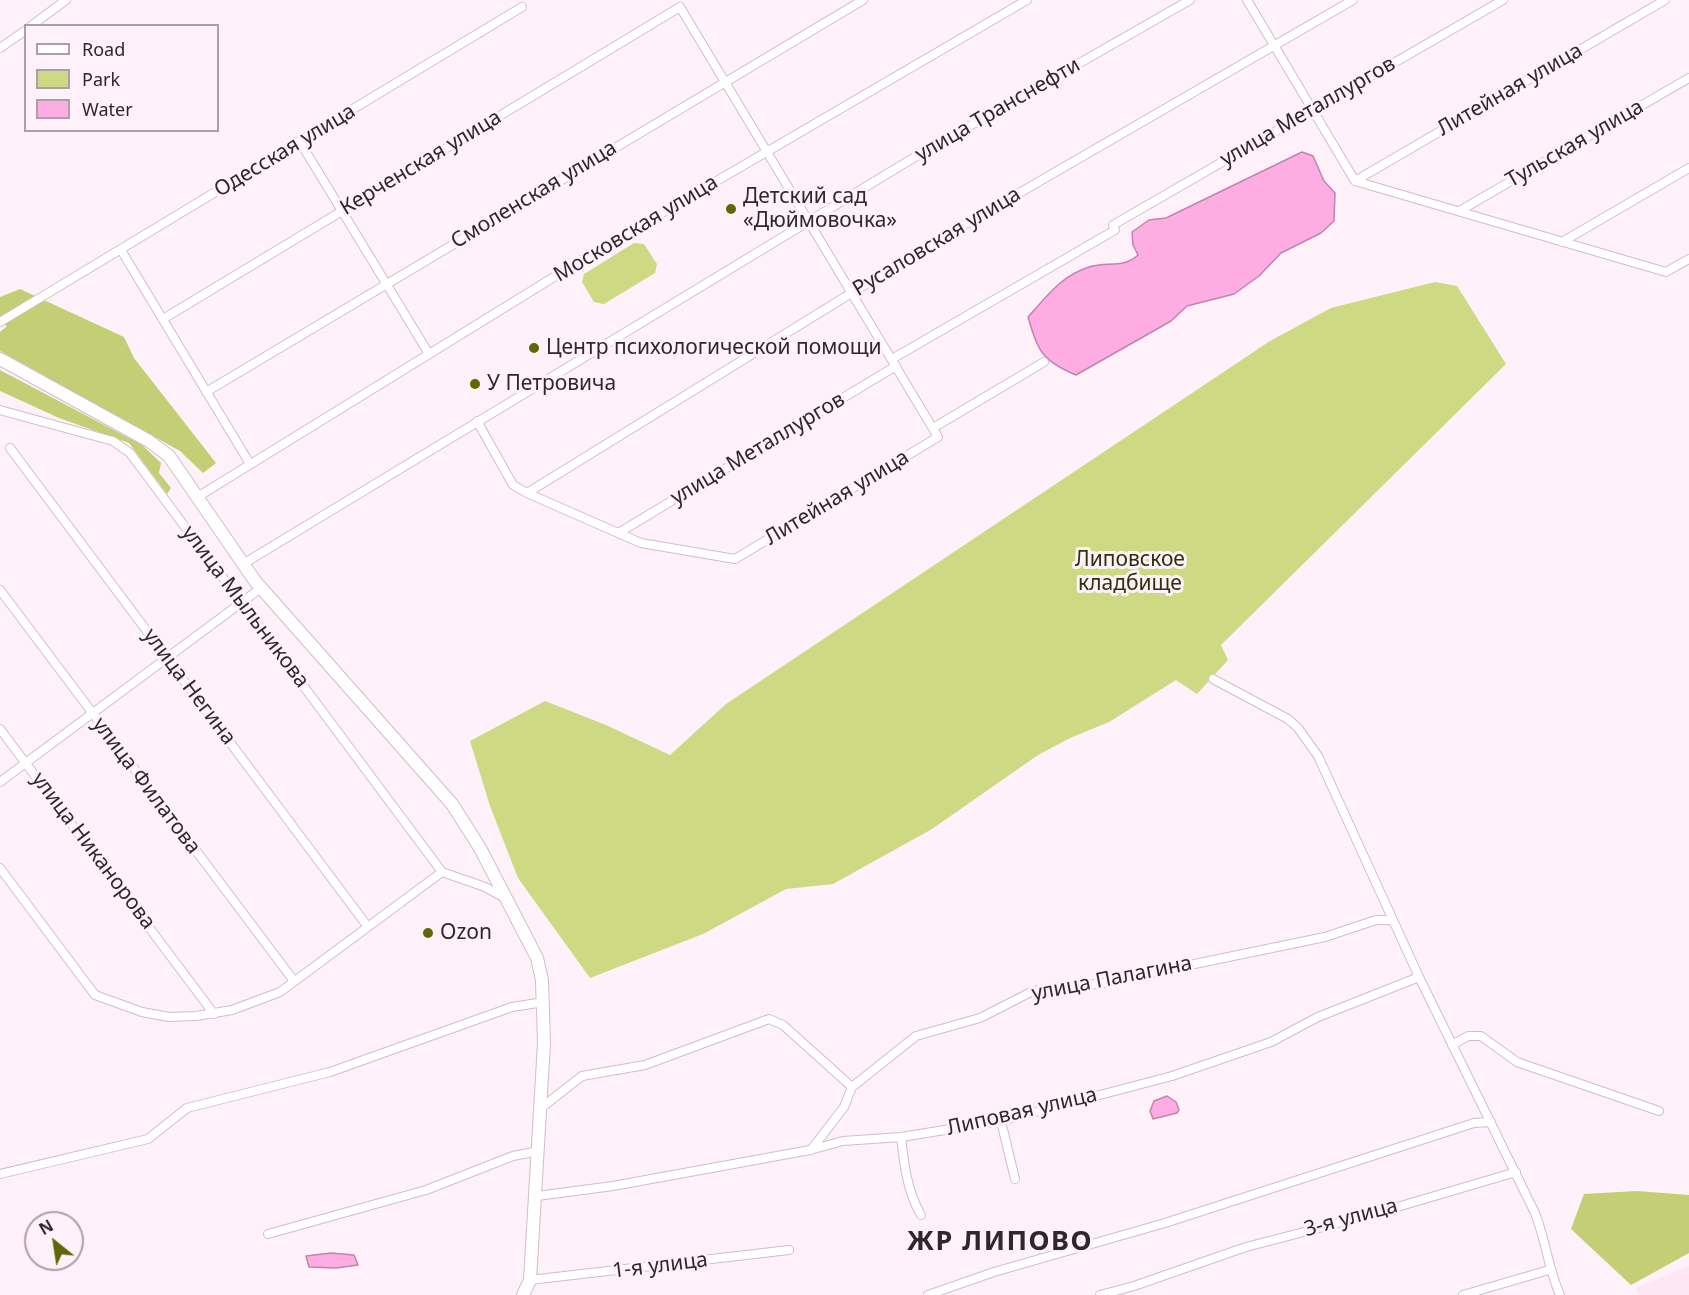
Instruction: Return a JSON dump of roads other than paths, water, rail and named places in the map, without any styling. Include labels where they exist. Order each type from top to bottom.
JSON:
[{"type":"street","points":[[35,24],[66,0]]},
{"type":"street","name":"Смоленская улица","points":[[206,392],[863,0]]},
{"type":"street","name":"Московская улица","points":[[199,496],[429,354],[766,152],[1027,0]]},
{"type":"street","name":"улица Транснефти","points":[[243,564],[808,222],[1190,0]]},
{"type":"street","points":[[1247,0],[1355,181],[1461,210],[1666,272],[1689,259]]},
{"type":"street","name":"Русаловская улица","points":[[527,493],[852,292],[1074,160],[1353,0]]},
{"type":"street","name":"улица Металлургов","points":[[620,532],[1114,227],[1503,0]]},
{"type":"street","name":"Литейная улица","points":[[1355,181],[1665,0]]},
{"type":"street","name":"Одесская улица","points":[[0,322],[522,7]]},
{"type":"street","name":"Керченская улица","points":[[163,319],[680,7],[724,81]]},
{"type":"street","points":[[0,48],[24,31]]},
{"type":"street","name":"Тульская улица","points":[[1461,210],[1689,78]]},
{"type":"street","points":[[724,81],[933,428],[1044,362]]},
{"type":"street","points":[[300,142],[340,212],[429,354]]},
{"type":"street","points":[[1562,242],[1689,168]]},
{"type":"street","points":[[121,250],[250,464]]},
{"type":"street","points":[[0,359],[159,448],[177,465],[261,588],[434,782],[468,828],[537,958],[544,1002],[541,1108],[533,1152],[537,1196],[530,1280],[523,1295]]},
{"type":"street","name":"улица Мыльникова","points":[[0,410],[113,441],[125,448],[442,872]]},
{"type":"street","points":[[477,421],[513,485],[620,532]]},
{"type":"street","name":"Литейная улица","points":[[620,532],[641,543],[735,559],[938,437],[933,428]]},
{"type":"street","name":"улица Негина","points":[[10,448],[368,927]]},
{"type":"street","points":[[0,782],[261,588]]},
{"type":"street","name":"улица Филатова","points":[[0,590],[294,981]]},
{"type":"street","points":[[1213,679],[1278,712],[1298,728],[1325,769],[1419,977],[1516,1172],[1545,1238],[1549,1270],[1560,1295]]},
{"type":"street","name":"улица Никанорова","points":[[0,729],[214,1014]]},
{"type":"street","points":[[0,868],[95,995],[109,1002],[158,1016],[214,1014],[258,1002],[294,981],[442,872],[485,887],[508,900]]},
{"type":"street","points":[[485,887],[496,879]]},
{"type":"street","name":"улица Палагина","points":[[810,1150],[844,1107],[852,1087],[916,1036],[980,1018],[1031,992],[1056,987],[1098,984],[1325,936],[1376,920],[1394,920]]},
{"type":"street","name":"Липовая улица","points":[[537,1196],[613,1186],[810,1150],[843,1141],[901,1137],[1001,1121],[1172,1076],[1271,1042],[1318,1017],[1419,977]]},
{"type":"street","points":[[0,1174],[147,1139],[187,1108],[301,1081],[527,1004],[544,1002]]},
{"type":"street","points":[[541,1108],[582,1076],[645,1065],[769,1019],[783,1025],[852,1087]]},
{"type":"street","points":[[1452,1045],[1468,1036],[1481,1036],[1517,1062],[1659,1111]]},
{"type":"street","points":[[1001,1121],[1015,1179]]},
{"type":"street","points":[[928,1295],[994,1272],[1038,1261],[1474,1123],[1491,1122]]},
{"type":"street","points":[[901,1137],[904,1170],[914,1204],[921,1215]]},
{"type":"street","points":[[268,1234],[426,1190],[513,1156],[533,1152]]},
{"type":"street","name":"3-я улица","points":[[1100,1295],[1134,1286],[1279,1237],[1377,1213],[1516,1172]]},
{"type":"street","name":"1-я улица","points":[[530,1280],[789,1250]]},
{"type":"street","points":[[1463,1295],[1549,1270]]},
{"type":"water","points":[[1302,152],[1313,156],[1324,181],[1335,193],[1334,221],[1321,233],[1281,253],[1259,276],[1234,294],[1187,306],[1171,321],[1076,375],[1056,365],[1043,354],[1028,317],[1062,281],[1089,267],[1127,262],[1138,255],[1133,245],[1132,232],[1149,220],[1166,218]]},
{"type":"water","points":[[1167,1096],[1176,1102],[1179,1110],[1177,1113],[1153,1119],[1150,1111],[1154,1101]]},
{"type":"water","points":[[331,1253],[354,1255],[358,1265],[336,1268],[309,1267],[306,1256]]},
{"type":"place","name":"Детский сад «Дюймовочка»","points":[[731,209]]},
{"type":"place","name":"Центр психологической помощи","points":[[534,348]]},
{"type":"place","name":"У Петровича","points":[[475,384]]},
{"type":"place","name":"Ozon","points":[[428,933]]},
{"type":"district","name":"ЖР ЛИПОВО","points":[[1000,1242]]},
{"type":"park label","name":"Липовское кладбище","points":[[1130,572]]}]
